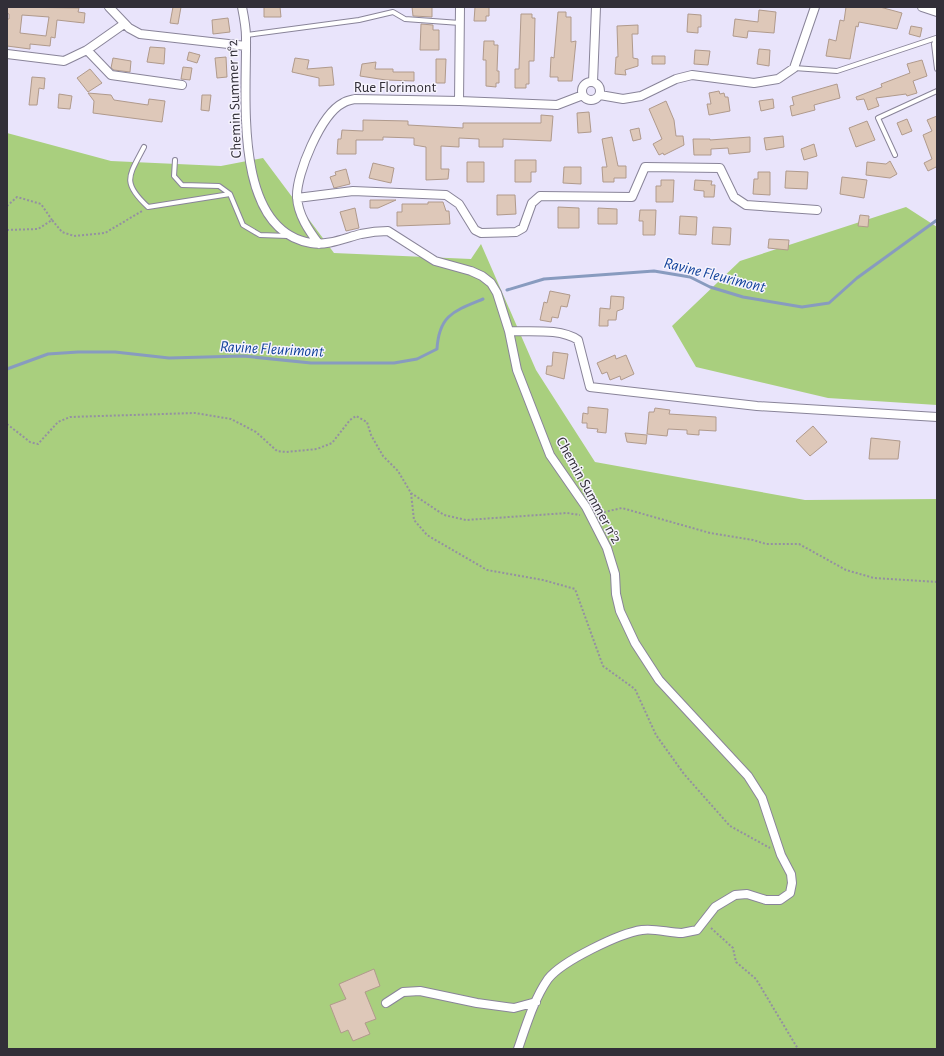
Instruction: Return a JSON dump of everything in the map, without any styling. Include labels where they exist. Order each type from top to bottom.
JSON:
[{"type":"street","points":[[110,7],[124,24],[140,34],[246,46]]},
{"type":"street","name":"Chemin Summer n°2","points":[[242,7],[247,35],[248,153],[251,176],[258,196],[267,212],[279,226],[292,237],[302,241],[319,244],[361,234],[388,231],[435,261],[471,271],[482,276],[491,283],[497,293],[509,331],[517,370],[550,455],[590,516],[607,548],[616,574],[616,594],[620,611],[635,643],[659,680],[748,776],[762,798],[781,855],[791,874],[792,883],[790,893],[780,900],[766,900],[747,894],[735,895],[715,908],[697,930],[683,933],[645,929],[626,933],[601,944],[552,975],[536,1002],[518,1049]]},
{"type":"street","points":[[459,101],[460,7]]},
{"type":"street","points":[[593,82],[596,7]]},
{"type":"street","points":[[593,82],[584,85],[583,95],[585,98],[592,100],[600,95],[623,99],[641,96],[676,79],[692,75],[754,83],[771,81],[783,76],[794,68],[815,7]]},
{"type":"street","points":[[922,7],[937,12]]},
{"type":"street","points":[[7,54],[64,61],[86,50],[124,24]]},
{"type":"street","points":[[86,50],[111,75],[182,85]]},
{"type":"street","points":[[593,82],[597,84],[600,90],[600,95]]},
{"type":"street","name":"Rue Florimont","points":[[319,244],[303,220],[297,198],[298,179],[314,140],[329,115],[342,103],[355,100],[459,101],[557,105],[583,95]]},
{"type":"street","points":[[297,198],[353,191],[446,195],[459,204],[475,230],[481,233],[516,232],[524,228],[532,203],[540,196],[632,197],[645,167],[720,168],[734,197],[746,205],[818,210]]},
{"type":"street","points":[[509,331],[560,334],[572,336],[578,340],[590,387],[757,406],[937,416]]},
{"type":"street","points":[[386,1003],[403,992],[420,991],[477,1003],[514,1008],[536,1002]]},
{"type":"lane","points":[[247,35],[359,20],[393,12],[405,19],[460,23]]},
{"type":"lane","points":[[794,68],[837,71],[937,38]]},
{"type":"lane","points":[[937,38],[934,44],[937,69]]},
{"type":"lane","points":[[895,155],[878,118],[937,91]]},
{"type":"lane","points":[[144,146],[129,179],[132,191],[148,207],[230,194]]},
{"type":"lane","points":[[175,160],[174,176],[182,185],[219,186],[230,194],[244,225],[260,236],[292,237]]},
{"type":"path","points":[[7,206],[17,197],[41,204],[62,232],[74,236],[105,233],[148,207]]},
{"type":"path","points":[[7,230],[38,230],[52,220]]},
{"type":"path","points":[[7,424],[30,442],[38,444],[58,422],[70,417],[195,413],[231,419],[256,432],[277,451],[286,452],[317,449],[332,443],[350,420],[356,416],[367,422],[371,435],[383,456],[398,471],[411,493],[414,520],[427,535],[487,570],[543,580],[575,589],[603,666],[635,689],[656,735],[684,774],[730,826],[781,855]]},
{"type":"path","points":[[411,493],[444,515],[466,520],[567,513],[590,516],[622,508],[710,533],[753,540],[766,544],[799,544],[846,570],[874,578],[937,582]]},
{"type":"path","points":[[704,921],[733,948],[736,962],[756,979],[798,1049]]},
{"type":"green space","points":[[7,133],[111,161],[221,166],[263,158],[334,253],[471,259],[481,244],[536,370],[595,462],[805,500],[937,499],[937,1049],[7,1049]]},
{"type":"green space","points":[[906,207],[937,227],[937,405],[828,398],[696,367],[672,326],[740,261]]},
{"type":"building","points":[[7,7],[79,8],[78,12],[85,13],[84,23],[57,20],[55,38],[51,37],[50,46],[30,44],[30,49],[7,46],[7,19],[9,19],[9,14],[7,13]],"holes":[[[22,15],[49,17],[46,36],[20,33]]]},
{"type":"building","points":[[173,7],[181,7],[178,24],[170,23]]},
{"type":"building","points":[[264,7],[280,7],[281,17],[264,17]]},
{"type":"building","points":[[412,7],[432,7],[432,17],[413,16]]},
{"type":"building","points":[[475,7],[489,7],[489,16],[486,16],[486,21],[474,21]]},
{"type":"building","points":[[846,7],[880,7],[902,13],[897,29],[859,22],[858,27],[856,26],[850,59],[826,56],[829,39],[836,41],[840,20],[844,21]]},
{"type":"building","points":[[759,10],[776,12],[774,33],[748,31],[747,38],[733,36],[735,19],[758,22]]},
{"type":"building","points":[[558,12],[566,12],[566,17],[571,17],[571,42],[576,41],[572,81],[558,81],[558,77],[550,77],[551,57],[554,58]]},
{"type":"building","points":[[521,14],[532,14],[532,18],[535,18],[534,61],[529,61],[529,84],[526,84],[526,88],[515,88],[515,69],[519,69]]},
{"type":"building","points":[[688,14],[701,15],[701,27],[698,27],[698,33],[687,32]]},
{"type":"building","points":[[228,18],[230,32],[213,34],[212,20]]},
{"type":"building","points":[[421,24],[433,25],[433,30],[439,30],[439,50],[420,50]]},
{"type":"building","points":[[638,25],[638,34],[632,34],[633,58],[638,59],[638,66],[625,70],[626,75],[615,74],[616,57],[618,57],[617,26]]},
{"type":"building","points":[[911,26],[922,28],[920,37],[909,34]]},
{"type":"building","points":[[484,41],[494,41],[494,45],[498,45],[497,71],[499,71],[499,83],[496,83],[496,87],[486,86],[486,60],[483,60]]},
{"type":"building","points":[[150,47],[165,48],[164,64],[147,62]]},
{"type":"building","points":[[759,49],[770,50],[769,66],[757,64]]},
{"type":"building","points":[[695,50],[710,51],[708,65],[694,64]]},
{"type":"building","points":[[189,52],[200,55],[197,63],[187,60]]},
{"type":"building","points":[[652,56],[665,56],[665,64],[652,64]]},
{"type":"building","points":[[226,57],[227,77],[217,78],[215,58]]},
{"type":"building","points":[[113,58],[131,61],[130,72],[114,70],[111,68]]},
{"type":"building","points":[[295,58],[309,60],[307,69],[332,67],[334,85],[319,86],[319,78],[292,72]]},
{"type":"building","points":[[436,59],[446,59],[445,83],[436,83]]},
{"type":"building","points":[[922,60],[927,76],[913,81],[917,93],[907,96],[906,94],[876,98],[879,106],[868,110],[864,99],[857,100],[856,97],[882,87],[881,84],[910,73],[907,64]]},
{"type":"building","points":[[376,62],[375,69],[393,69],[393,72],[414,72],[414,81],[386,80],[360,76],[362,64]]},
{"type":"building","points":[[183,67],[192,68],[190,80],[181,79]]},
{"type":"building","points":[[90,69],[102,83],[88,92],[77,78]]},
{"type":"building","points":[[32,77],[45,78],[44,89],[39,88],[37,105],[29,105]]},
{"type":"building","points":[[837,84],[840,98],[814,105],[815,110],[792,116],[790,106],[794,105],[792,97]]},
{"type":"building","points":[[719,91],[720,94],[724,93],[725,97],[728,97],[730,111],[709,115],[707,104],[711,104],[709,93]]},
{"type":"building","points":[[88,93],[111,95],[114,100],[148,105],[149,99],[165,101],[162,122],[93,113],[94,101]]},
{"type":"building","points":[[59,94],[72,96],[70,109],[58,108]]},
{"type":"building","points":[[202,95],[211,95],[209,111],[201,110]]},
{"type":"building","points":[[773,99],[774,108],[761,111],[759,101]]},
{"type":"building","points":[[666,101],[674,120],[676,136],[683,136],[684,145],[664,155],[663,153],[659,155],[653,144],[662,139],[649,109]]},
{"type":"building","points":[[589,112],[591,132],[578,133],[577,113]]},
{"type":"building","points":[[541,115],[553,116],[551,141],[503,139],[503,147],[479,147],[479,139],[459,138],[459,147],[441,146],[441,169],[449,169],[448,179],[426,180],[426,147],[414,145],[414,138],[383,137],[383,140],[356,140],[356,154],[337,154],[338,139],[341,139],[342,130],[363,131],[363,120],[408,121],[408,125],[463,128],[463,123],[541,123]]},
{"type":"building","points":[[937,116],[937,169],[936,167],[928,171],[924,163],[932,159],[923,135],[932,131],[927,120]]},
{"type":"building","points":[[907,119],[912,131],[902,135],[897,123]]},
{"type":"building","points":[[867,121],[875,140],[856,147],[849,128]]},
{"type":"building","points":[[639,128],[641,139],[633,141],[630,130]]},
{"type":"building","points":[[783,136],[784,147],[766,150],[764,138]]},
{"type":"building","points":[[612,137],[618,166],[626,166],[626,178],[614,178],[614,182],[603,182],[602,167],[607,167],[602,139]]},
{"type":"building","points":[[750,137],[750,152],[729,154],[728,148],[711,149],[711,155],[694,155],[693,139],[710,140]]},
{"type":"building","points":[[814,144],[817,156],[804,160],[801,149]]},
{"type":"building","points":[[515,160],[536,160],[536,172],[531,172],[531,182],[515,182]]},
{"type":"building","points":[[890,161],[897,174],[890,178],[866,175],[867,162],[886,164]]},
{"type":"building","points":[[467,162],[484,162],[484,182],[467,182]]},
{"type":"building","points":[[373,163],[394,168],[391,183],[369,178]]},
{"type":"building","points":[[564,167],[581,167],[581,184],[563,183]]},
{"type":"building","points":[[346,169],[350,184],[334,188],[330,177],[336,175],[335,172]]},
{"type":"building","points":[[786,171],[808,172],[807,189],[785,188]]},
{"type":"building","points":[[758,172],[770,172],[770,195],[753,194],[754,179],[758,179]]},
{"type":"building","points":[[842,177],[867,180],[864,198],[840,194]]},
{"type":"building","points":[[661,180],[674,180],[673,202],[656,202],[656,186],[661,186]]},
{"type":"building","points":[[695,180],[712,181],[711,185],[715,185],[714,197],[704,197],[704,191],[694,190]]},
{"type":"building","points":[[497,195],[515,195],[516,214],[497,215]]},
{"type":"building","points":[[370,200],[396,200],[378,208],[370,208]]},
{"type":"building","points":[[428,202],[443,202],[446,211],[449,211],[450,224],[397,226],[397,212],[402,212],[402,204],[428,204]]},
{"type":"building","points":[[558,207],[579,208],[579,228],[558,228]]},
{"type":"building","points":[[355,208],[359,228],[346,231],[340,212]]},
{"type":"building","points":[[598,208],[617,209],[617,224],[598,224]]},
{"type":"building","points":[[640,210],[656,210],[655,235],[643,235],[643,221],[639,221]]},
{"type":"building","points":[[860,215],[869,216],[868,227],[858,226]]},
{"type":"building","points":[[680,216],[697,217],[696,235],[679,234]]},
{"type":"building","points":[[713,227],[731,228],[730,245],[712,244]]},
{"type":"building","points":[[769,239],[789,240],[788,250],[768,248]]},
{"type":"building","points":[[550,291],[570,295],[567,307],[561,306],[558,318],[552,317],[551,322],[540,320],[544,302],[547,303]]},
{"type":"building","points":[[611,296],[624,297],[623,309],[617,311],[616,320],[608,320],[608,326],[599,326],[600,308],[610,309]]},
{"type":"building","points":[[553,352],[568,354],[564,379],[546,374],[547,366],[552,366]]},
{"type":"building","points":[[615,355],[616,359],[626,355],[634,374],[621,380],[620,376],[610,380],[607,372],[602,374],[597,363]]},
{"type":"building","points":[[588,407],[608,409],[606,433],[597,432],[598,429],[587,428],[587,423],[582,423],[583,413],[588,414]]},
{"type":"building","points":[[655,408],[670,410],[669,414],[716,417],[716,431],[699,430],[699,435],[687,434],[687,430],[668,429],[667,436],[647,434],[649,412],[654,412]]},
{"type":"building","points":[[813,426],[827,442],[810,456],[796,441]]},
{"type":"building","points":[[625,433],[647,435],[646,444],[627,442]]},
{"type":"building","points":[[871,438],[900,441],[898,459],[869,459]]},
{"type":"building","points":[[374,969],[380,986],[365,992],[376,1019],[365,1023],[370,1034],[353,1041],[348,1030],[341,1033],[330,1005],[346,999],[339,984]]},
{"type":"waterway","name":"Ravine Fleurimont","points":[[507,290],[544,279],[654,271],[690,277],[710,287],[743,297],[802,307],[829,303],[857,278],[937,220]]},
{"type":"waterway","name":"Ravine Fleurimont","points":[[7,369],[48,354],[78,352],[115,352],[169,358],[243,356],[311,363],[394,363],[417,359],[437,349],[438,338],[445,321],[456,311],[483,299]]}]
